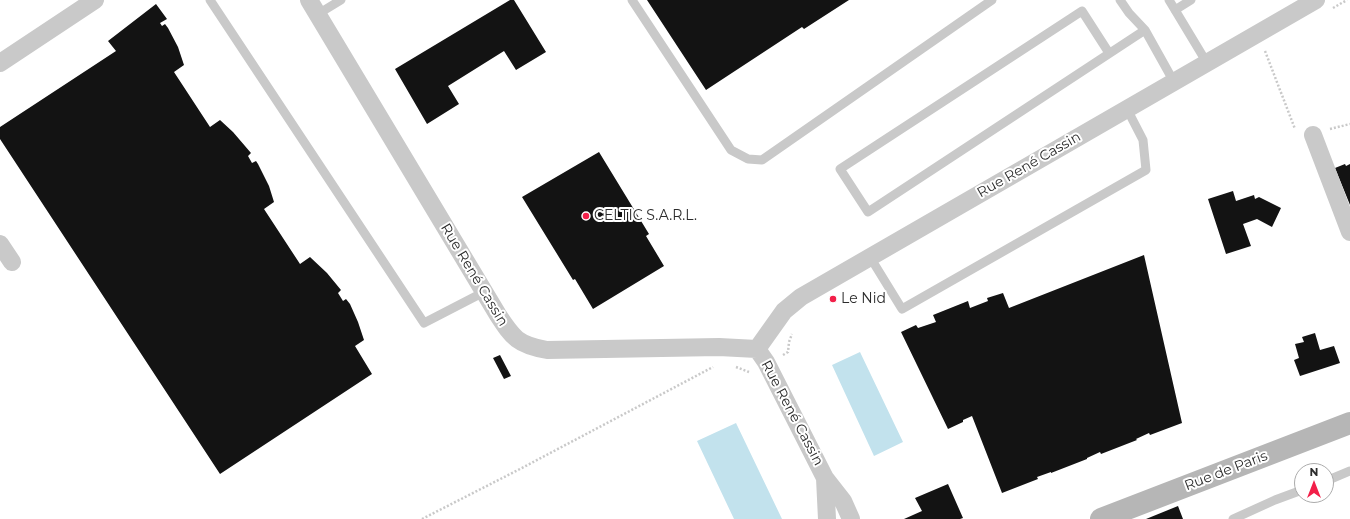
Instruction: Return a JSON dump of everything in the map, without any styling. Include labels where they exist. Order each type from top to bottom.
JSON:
[{"type":"street","points":[[0,64],[95,0]]},
{"type":"street","name":"Rue René Cassin","points":[[757,349],[784,311],[802,297],[1316,0]]},
{"type":"street","name":"Rue René Cassin","points":[[314,7],[484,292],[510,334],[520,342],[532,347],[547,350],[719,347],[757,349]]},
{"type":"street","points":[[1313,135],[1350,232]]},
{"type":"street","points":[[0,244],[12,262]]},
{"type":"street","name":"Rue René Cassin","points":[[757,349],[770,370],[826,478],[842,501],[851,519]]},
{"type":"street","name":"Rue de Paris","points":[[1101,519],[1350,423]]},
{"type":"street","name":"Rue René Cassin","points":[[826,478],[827,519]]},
{"type":"lane","points":[[210,0],[424,324],[484,292]]},
{"type":"lane","points":[[314,7],[341,0]]},
{"type":"lane","points":[[632,0],[731,150],[748,159],[762,160],[992,0]]},
{"type":"lane","points":[[1120,0],[1129,13],[1145,30],[1174,82]]},
{"type":"lane","points":[[1169,0],[1207,63]]},
{"type":"lane","points":[[1175,10],[1191,0]]},
{"type":"lane","points":[[1109,53],[1082,11],[840,168],[868,212],[1145,30]]},
{"type":"lane","points":[[870,257],[902,309],[1146,170],[1143,140],[1127,109]]},
{"type":"lane","points":[[1334,477],[1350,472]]},
{"type":"lane","points":[[1233,519],[1294,493]]},
{"type":"path","points":[[1258,34],[1295,130],[1303,135],[1313,135],[1350,124]]},
{"type":"path","points":[[422,519],[714,366]]},
{"type":"path","points":[[732,366],[743,371],[748,371],[754,378],[770,370]]},
{"type":"water","points":[[860,352],[903,442],[874,456],[832,365]]},
{"type":"water","points":[[736,423],[782,519],[734,519],[697,441]]},
{"type":"building","points":[[510,0],[514,0],[546,52],[516,70],[504,51],[448,86],[459,104],[427,124],[395,69]]},
{"type":"building","points":[[647,0],[849,0],[804,29],[802,27],[706,90]]},
{"type":"building","points":[[156,4],[167,19],[160,23],[162,26],[165,24],[168,28],[178,47],[184,65],[174,72],[210,127],[220,120],[233,132],[251,153],[248,156],[252,163],[256,161],[258,164],[269,186],[274,202],[264,209],[300,264],[310,257],[327,273],[341,290],[338,293],[343,301],[346,299],[350,304],[364,340],[355,346],[372,374],[220,474],[0,139],[0,127],[116,51],[108,41]]},
{"type":"building","name":"CELTIC S.A.R.L.","points":[[599,152],[649,234],[646,236],[664,266],[593,309],[575,279],[573,280],[522,197]]},
{"type":"building","points":[[1345,164],[1346,166],[1350,164],[1350,205],[1335,168]]},
{"type":"building","points":[[1233,191],[1236,201],[1254,195],[1255,199],[1259,197],[1281,208],[1272,227],[1257,219],[1243,224],[1251,246],[1226,254],[1208,199]]},
{"type":"building","points":[[1144,255],[1182,423],[1150,435],[1149,433],[1136,439],[1137,440],[1101,454],[1100,452],[1087,459],[1037,477],[1038,479],[1002,493],[972,416],[948,429],[901,332],[916,325],[918,328],[936,322],[933,315],[968,301],[970,308],[988,301],[987,298],[1003,293],[1009,308]]},
{"type":"building","points":[[1315,333],[1320,350],[1334,346],[1340,363],[1300,376],[1294,360],[1299,358],[1295,344],[1304,342],[1302,337]]},
{"type":"building","points":[[500,355],[511,376],[504,379],[493,358]]},
{"type":"building","points":[[948,484],[963,518],[904,519],[922,511],[915,498]]},
{"type":"building","points":[[1178,506],[1183,519],[1146,519]]},
{"type":"place","name":"CELTIC S.A.R.L.","points":[[586,216]]},
{"type":"place","name":"Le Nid","points":[[833,299]]}]
